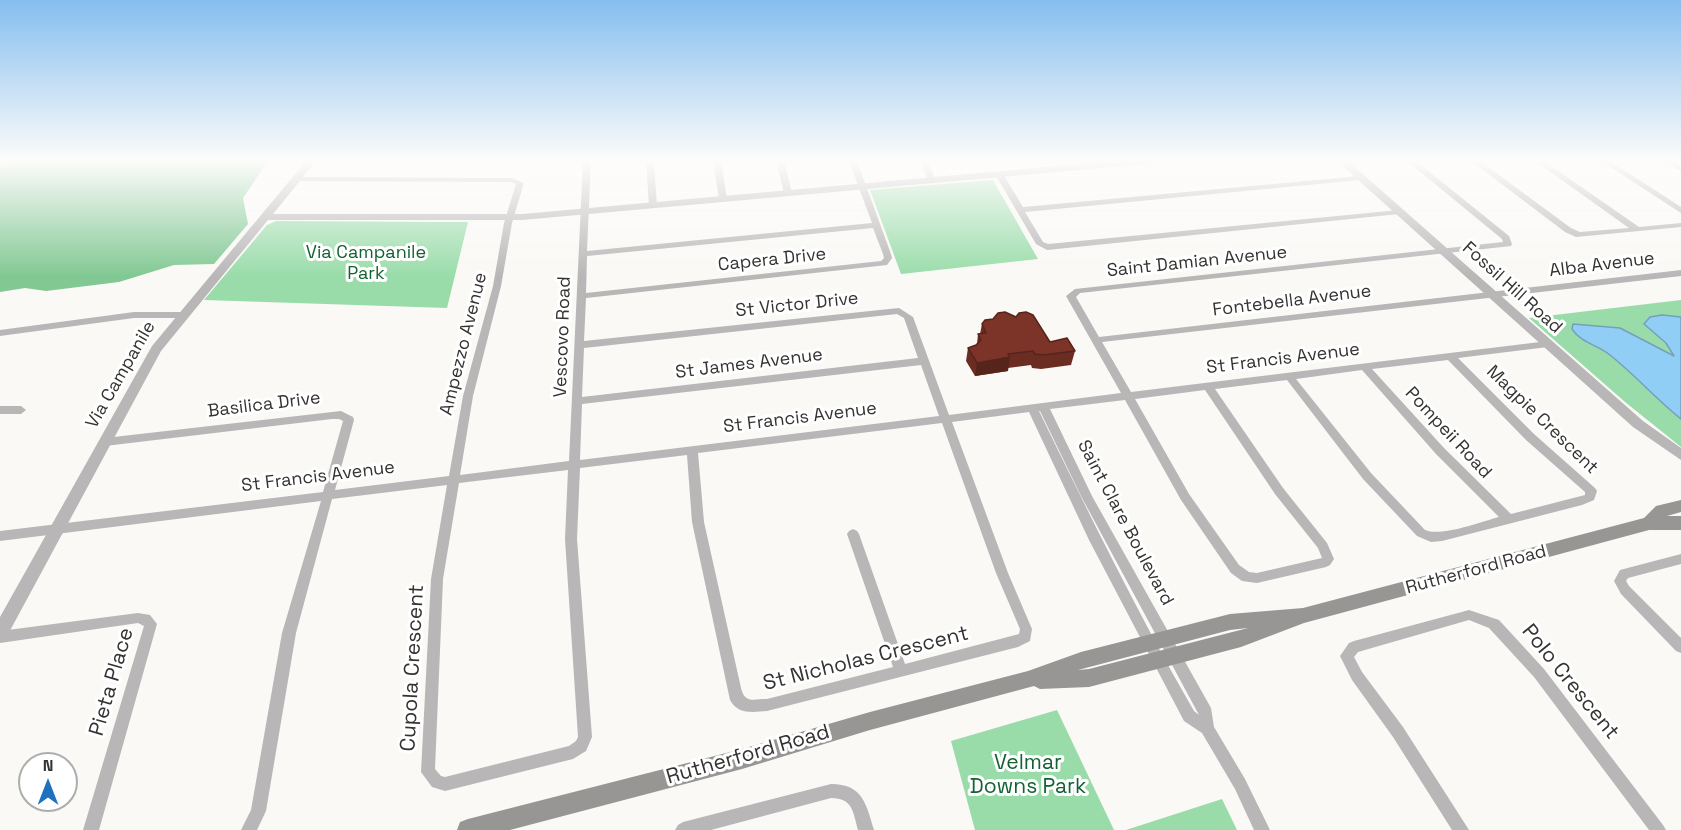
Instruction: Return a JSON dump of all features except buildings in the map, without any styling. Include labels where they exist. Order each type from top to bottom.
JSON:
[{"type":"main road","name":"Rutherford Road","points":[[1649,523],[1662,511],[1681,506]]},
{"type":"main road","name":"Rutherford Road","points":[[468,830],[1028,680],[1089,678],[1162,649],[1241,639],[1303,616],[1649,523],[1681,523]]},
{"type":"street","name":"Via Campanile","points":[[0,635],[156,349],[278,200]]},
{"type":"street","name":"Ampezzo Avenue","points":[[454,479],[468,396],[497,286],[515,200]]},
{"type":"street","name":"Vescovo Road","points":[[574,464],[585,200]]},
{"type":"street","points":[[653,200],[653,206]]},
{"type":"street","points":[[264,217],[510,218],[716,200]]},
{"type":"street","name":"Capera Drive","points":[[582,296],[879,265],[888,258],[867,200]]},
{"type":"street","points":[[1014,200],[1040,244],[1059,247],[1399,212]]},
{"type":"street","points":[[1020,210],[1129,200]]},
{"type":"street","name":"Fossil Hill Road","points":[[1385,200],[1659,441],[1681,463]]},
{"type":"street","points":[[1444,252],[1505,245],[1509,242],[1458,200]]},
{"type":"street","points":[[1527,200],[1572,233],[1584,236],[1681,225]]},
{"type":"street","points":[[1595,200],[1638,230]]},
{"type":"street","points":[[1664,200],[1681,211]]},
{"type":"street","points":[[583,254],[876,225]]},
{"type":"street","name":"Saint Damian Avenue","points":[[1208,386],[1279,491],[1323,546],[1328,559],[1326,562],[1257,578],[1246,577],[1235,569],[1185,497],[1071,296],[1078,291],[1444,252]]},
{"type":"street","name":"Alba Avenue","points":[[1492,294],[1681,273]]},
{"type":"street","name":"Fontebella Avenue","points":[[1095,340],[1492,294]]},
{"type":"street","name":"St Victor Drive","points":[[580,345],[899,311],[908,317],[945,418]]},
{"type":"street","points":[[0,333],[134,315],[182,315]]},
{"type":"street","name":"St Francis Avenue","points":[[0,536],[1548,344]]},
{"type":"street","name":"Magpie Crescent","points":[[1289,376],[1367,476],[1421,533],[1431,537],[1442,536],[1582,501],[1590,497],[1591,491],[1538,443],[1450,356]]},
{"type":"street","name":"St James Avenue","points":[[577,401],[924,361]]},
{"type":"street","name":"Pompeii Road","points":[[1365,367],[1440,451],[1508,519]]},
{"type":"street","name":"Saint Clare Boulevard","points":[[1038,407],[1087,496],[1162,649],[1206,714],[1207,728],[1240,784],[1262,830]]},
{"type":"street","points":[[0,410],[21,410]]},
{"type":"street","name":"Basilica Drive","points":[[105,442],[341,415],[349,420],[329,494]]},
{"type":"street","name":"St Nicholas Crescent","points":[[692,450],[698,522],[737,700],[745,706],[757,707],[1018,641],[1025,637],[1026,629],[1002,573],[945,418]]},
{"type":"street","name":"Fossil Hill Road","points":[[1659,441],[1681,455]]},
{"type":"street","name":"Cupola Crescent","points":[[454,479],[437,579],[428,772],[437,782],[445,784],[573,752],[584,741],[571,560],[574,464]]},
{"type":"street","points":[[249,830],[255,821],[260,801],[289,633],[329,494]]},
{"type":"street","points":[[853,534],[901,671]]},
{"type":"street","points":[[1681,559],[1624,574],[1620,581],[1625,590],[1681,647]]},
{"type":"street","name":"Polo Crescent","points":[[1461,830],[1398,732],[1357,676],[1347,656],[1354,647],[1469,615],[1494,624],[1539,673],[1658,830]]},
{"type":"street","name":"Pieta Place","points":[[0,635],[138,618],[145,619],[151,624],[91,830]]},
{"type":"street","points":[[683,830],[808,796],[840,790],[849,792],[855,798],[866,830]]},
{"type":"green space","points":[[0,200],[243,200],[248,224],[214,264],[174,265],[119,282],[46,291],[25,288],[0,292]]},
{"type":"green space","points":[[874,200],[1004,200],[1038,259],[901,274]]},
{"type":"green space","name":"Via Campanile Park","points":[[276,221],[468,222],[447,308],[204,300],[267,225]]},
{"type":"green space","points":[[1681,300],[1681,447],[1625,402],[1529,318]]},
{"type":"green space","name":"Velmar Downs Park","points":[[1057,710],[1114,830],[975,830],[951,741]]},
{"type":"green space","name":"Velmar Downs Park","points":[[1222,799],[1237,830],[1126,830]]},
{"type":"water","points":[[1662,315],[1681,317],[1681,419],[1610,355],[1580,338],[1572,329],[1573,324],[1620,328],[1674,356],[1666,343],[1644,324],[1650,317]]}]
